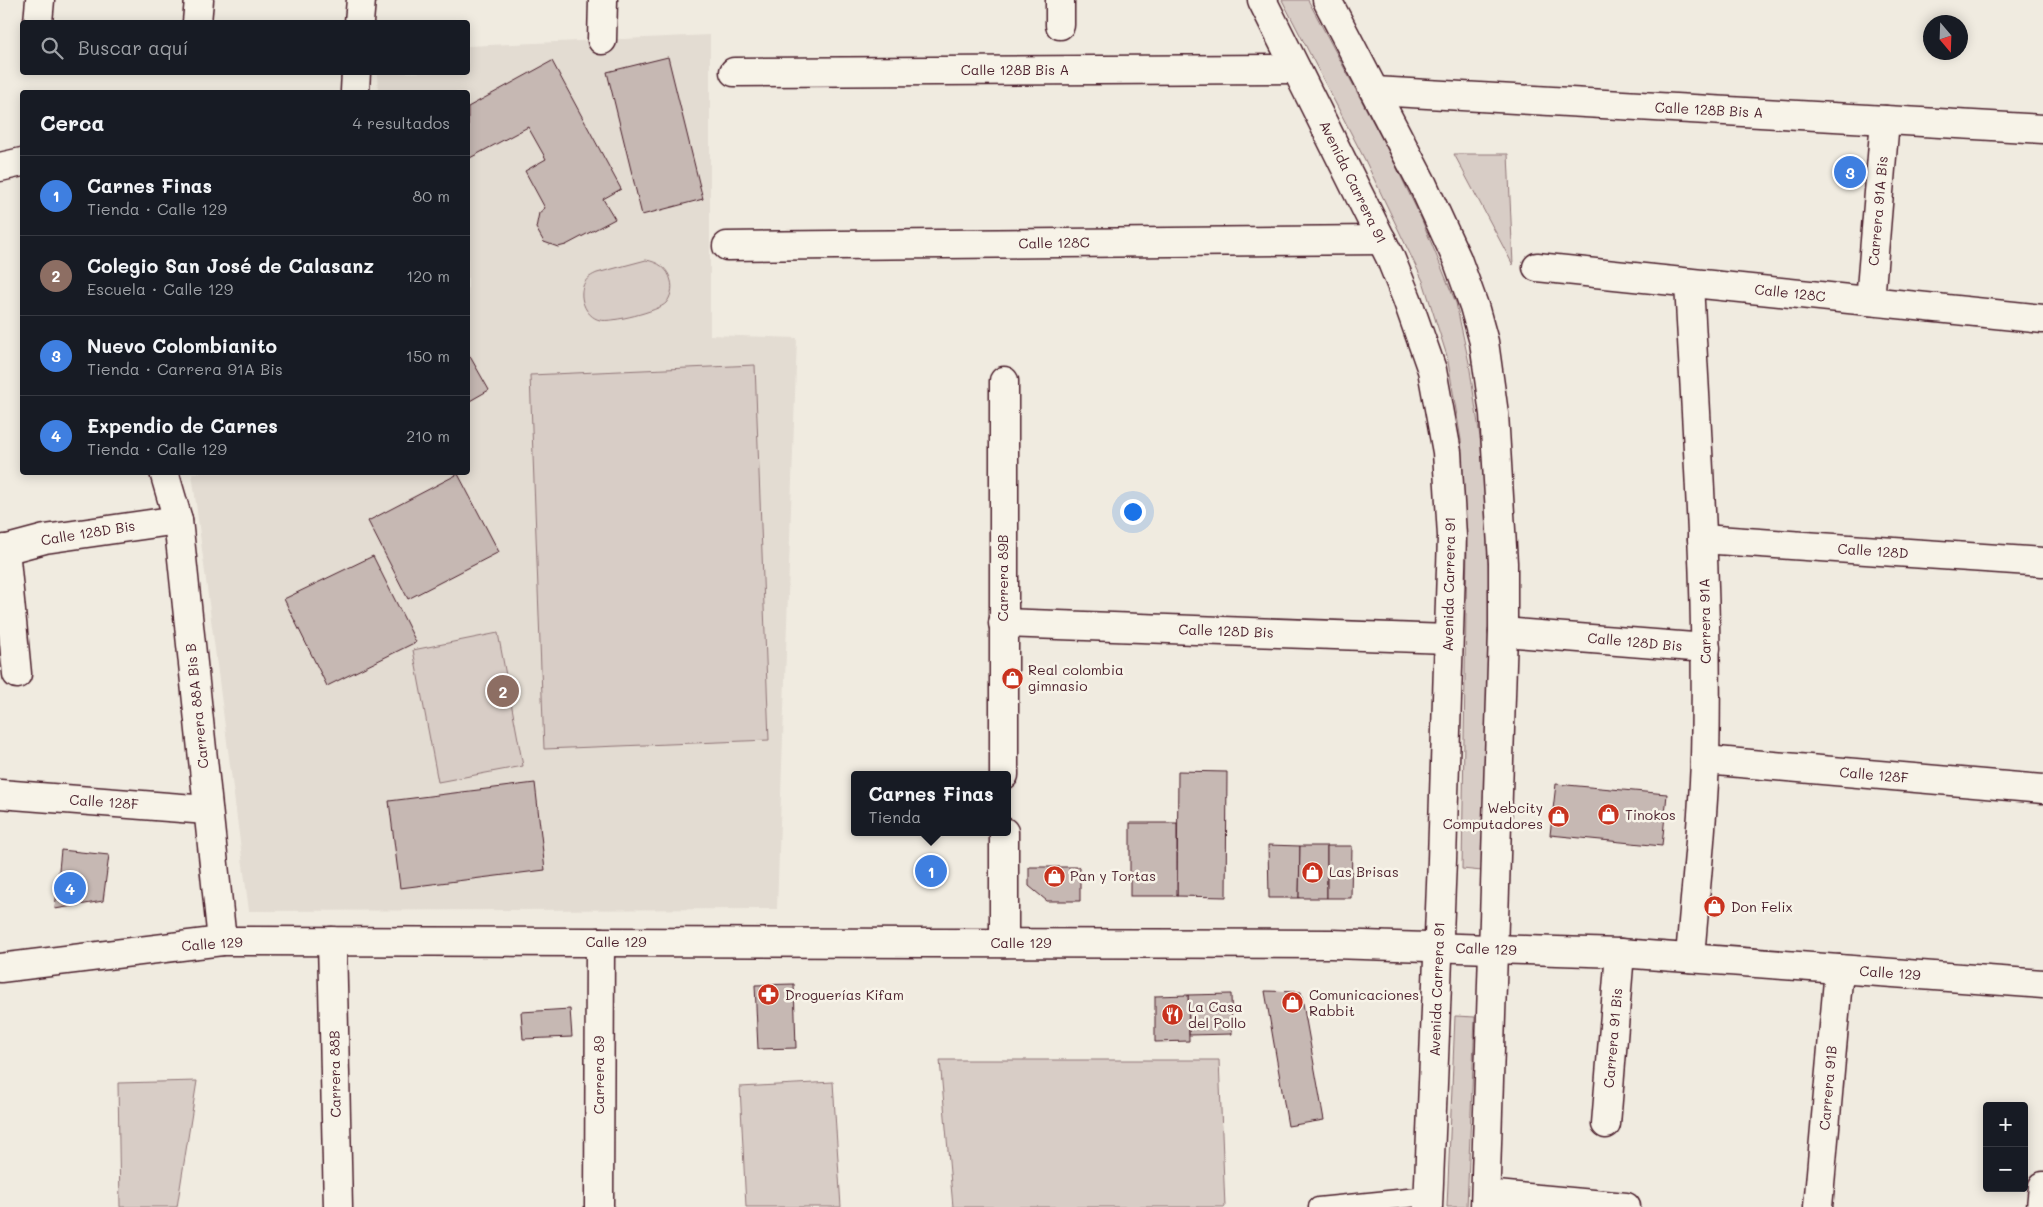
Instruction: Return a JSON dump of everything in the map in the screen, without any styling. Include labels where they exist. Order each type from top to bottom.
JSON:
[{"type":"street","points":[[38,20],[40,0]]},
{"type":"street","points":[[198,20],[199,0]]},
{"type":"street","points":[[359,20],[360,0]]},
{"type":"street","points":[[602,40],[603,0]]},
{"type":"street","name":"Avenida Carrera 91","points":[[1262,0],[1382,240],[1407,299],[1432,370],[1447,452],[1452,536],[1428,1201]]},
{"type":"street","points":[[1327,0],[1423,185],[1457,260],[1474,306],[1484,342],[1494,414],[1503,563],[1503,632],[1485,1201],[1626,1207]]},
{"type":"street","name":"Calle 128B Bis A","points":[[734,72],[1296,69]]},
{"type":"street","name":"Calle 128B Bis A","points":[[1375,91],[2043,129]]},
{"type":"street","name":"Carrera 91A Bis","points":[[1870,301],[1885,120]]},
{"type":"street","points":[[0,167],[20,162]]},
{"type":"street","name":"Calle 128C","points":[[727,246],[1382,240]]},
{"type":"street","name":"Calle 128C","points":[[1537,268],[2043,319]]},
{"type":"street","name":"Carrera 91A","points":[[1689,283],[1706,648],[1705,760],[1690,958]]},
{"type":"street","name":"Carrera 89B","points":[[1004,381],[1004,771]]},
{"type":"street","name":"Carrera 88A Bis B","points":[[165,475],[178,520],[222,941]]},
{"type":"street","name":"Calle 128D Bis","points":[[2,550],[45,539],[178,520]]},
{"type":"street","name":"Calle 128D","points":[[1702,539],[2043,562]]},
{"type":"street","points":[[2,550],[17,674]]},
{"type":"street","name":"Calle 128D Bis","points":[[1004,623],[1448,639]]},
{"type":"street","name":"Calle 128D Bis","points":[[1503,632],[1706,648]]},
{"type":"street","name":"Calle 128F","points":[[1705,760],[2043,789]]},
{"type":"street","name":"Calle 128F","points":[[0,794],[208,810]]},
{"type":"street","points":[[1004,836],[1004,943]]},
{"type":"street","name":"Calle 129","points":[[0,968],[222,941],[1331,944],[1620,953],[2043,984]]},
{"type":"street","name":"Carrera 88B","points":[[332,941],[338,1207]]},
{"type":"street","name":"Carrera 89","points":[[599,1207],[600,942]]},
{"type":"street","name":"Carrera 91 Bis","points":[[1606,1124],[1620,953]]},
{"type":"street","name":"Carrera 91B","points":[[1818,1207],[1839,969]]},
{"type":"street","points":[[2041,1207],[2043,1186]]},
{"type":"lane","points":[[1318,1207],[1428,1201]]},
{"type":"shaded area","points":[[1282,0],[1308,0],[1390,154],[1421,218],[1456,303],[1469,363],[1487,485],[1489,605],[1482,871],[1462,869],[1467,547],[1461,440],[1447,356],[1423,281],[1365,160]]},
{"type":"shaded area","points":[[710,35],[710,335],[797,338],[777,909],[249,911],[192,475],[470,475],[470,90],[378,90],[377,75],[470,75],[470,46]]},
{"type":"shaded area","points":[[1454,154],[1508,154],[1513,265]]},
{"type":"shaded area","points":[[646,260],[662,266],[670,276],[672,289],[666,303],[645,313],[614,320],[600,320],[590,315],[582,299],[583,287],[587,279],[597,273]]},
{"type":"shaded area","points":[[755,365],[769,740],[544,749],[530,375]]},
{"type":"shaded area","points":[[498,633],[523,766],[438,782],[413,650]]},
{"type":"shaded area","points":[[1455,1016],[1475,1017],[1467,1207],[1447,1207]]},
{"type":"shaded area","points":[[940,1060],[1219,1060],[1225,1207],[953,1207]]},
{"type":"shaded area","points":[[197,1081],[177,1207],[120,1207],[118,1083]]},
{"type":"shaded area","points":[[833,1082],[841,1207],[746,1207],[740,1087]]},
{"type":"building","points":[[668,57],[703,199],[642,215],[607,72]]},
{"type":"building","points":[[552,61],[621,189],[603,199],[615,219],[566,245],[558,247],[544,242],[536,228],[539,213],[545,208],[525,171],[546,159],[528,127],[470,158],[470,106]]},
{"type":"building","points":[[470,357],[489,390],[470,401]]},
{"type":"building","points":[[459,475],[499,552],[408,599],[368,521]]},
{"type":"building","points":[[373,556],[416,642],[327,686],[284,599]]},
{"type":"building","points":[[1178,771],[1227,772],[1226,897],[1177,896]]},
{"type":"building","points":[[535,783],[545,870],[400,888],[389,801]]},
{"type":"building","name":"Tinokos","points":[[1556,784],[1667,794],[1662,846],[1550,835]]},
{"type":"building","points":[[1130,823],[1177,823],[1177,896],[1130,896]]},
{"type":"building","points":[[1268,845],[1300,846],[1299,898],[1269,898]]},
{"type":"building","name":"Las Brisas","points":[[1300,846],[1327,846],[1327,898],[1299,898]]},
{"type":"building","points":[[1327,846],[1352,846],[1351,898],[1327,898]]},
{"type":"building","points":[[61,850],[109,855],[103,901],[55,909]]},
{"type":"building","name":"Pan y Tortas","points":[[1029,867],[1080,867],[1080,901],[1047,901],[1029,886]]},
{"type":"building","points":[[794,984],[796,1048],[758,1049],[755,985]]},
{"type":"building","points":[[1265,991],[1301,992],[1324,1120],[1288,1126]]},
{"type":"building","points":[[1231,994],[1232,1034],[1189,1035],[1188,995]]},
{"type":"building","name":"La Casa del Pollo","points":[[1188,995],[1189,1041],[1155,1042],[1155,996]]},
{"type":"building","points":[[570,1009],[572,1037],[523,1039],[521,1012]]},
{"type":"place","name":"Nuevo Colombianito","points":[[1850,172]]},
{"type":"place","name":"Real colombia gimnasio","points":[[1012,678]]},
{"type":"place","name":"Colegio San José de Calasanz","points":[[503,691]]},
{"type":"place","name":"Tinokos","points":[[1609,815]]},
{"type":"place","name":"Webcity Computadores","points":[[1559,816]]},
{"type":"place","name":"Carnes Finas","points":[[931,871]]},
{"type":"place","name":"Las Brisas","points":[[1313,872]]},
{"type":"place","name":"Pan y Tortas","points":[[1054,876]]},
{"type":"place","name":"Expendio de Carnes","points":[[70,888]]},
{"type":"place","name":"Don Felix","points":[[1715,907]]},
{"type":"place","name":"Droguerías Kifam","points":[[769,995]]},
{"type":"place","name":"Comunicaciones Rabbit","points":[[1293,1003]]},
{"type":"place","name":"La Casa del Pollo","points":[[1172,1015]]}]
